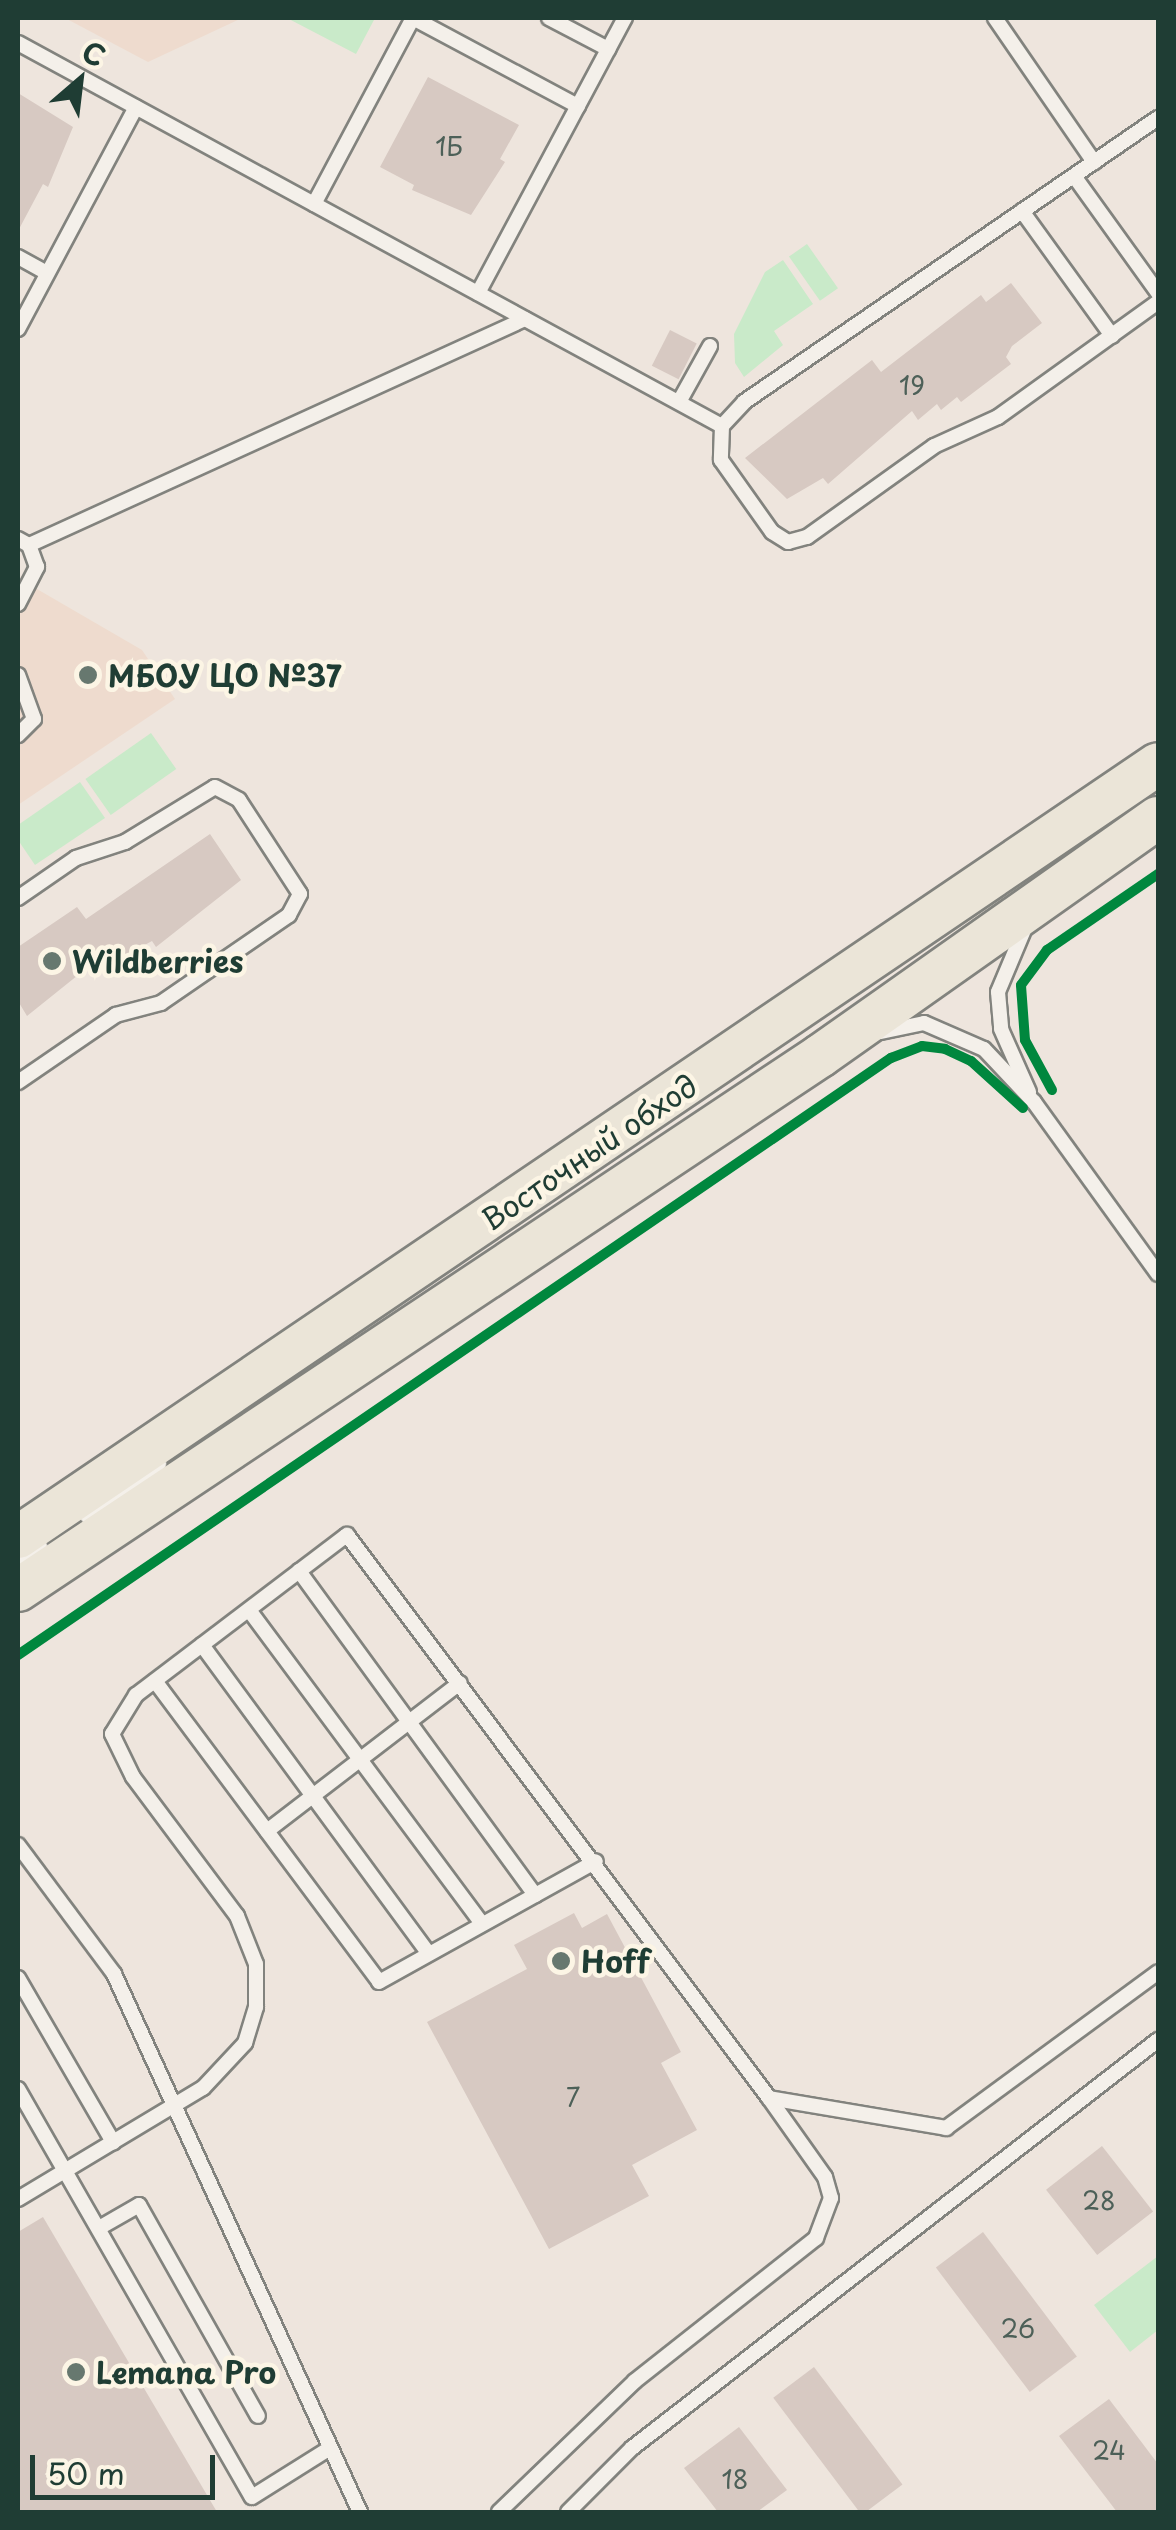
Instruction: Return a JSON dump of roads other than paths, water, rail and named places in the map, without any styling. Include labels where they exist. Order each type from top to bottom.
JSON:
[{"type":"main road","name":"Восточный обход","points":[[34,1539],[232,1394],[1158,764]]},
{"type":"main road","name":"Восточный обход","points":[[18,1590],[820,1056],[1158,818]]},
{"type":"lane","points":[[314,204],[413,18],[578,106]]},
{"type":"lane","points":[[549,18],[608,49]]},
{"type":"lane","points":[[478,293],[625,18]]},
{"type":"lane","points":[[996,18],[1094,162]]},
{"type":"lane","points":[[18,43],[722,426]]},
{"type":"lane","points":[[18,327],[136,107]]},
{"type":"lane","points":[[1158,118],[744,402],[722,426],[721,460],[772,532],[797,542],[934,446],[998,417],[1158,302]]},
{"type":"lane","points":[[1074,176],[1158,294]]},
{"type":"lane","points":[[1022,211],[1112,336]]},
{"type":"lane","points":[[18,256],[47,272]]},
{"type":"lane","points":[[18,604],[38,567],[23,542],[525,319]]},
{"type":"lane","points":[[679,402],[710,346]]},
{"type":"lane","points":[[18,675],[34,719],[18,735]]},
{"type":"lane","points":[[18,898],[76,858],[125,842],[215,786],[240,800],[300,894],[289,915],[161,1003],[116,1015],[18,1082]]},
{"type":"lane","points":[[1034,1102],[1001,1029],[998,992],[1006,960],[1026,925],[1064,882]]},
{"type":"lane","points":[[820,1056],[924,1023],[984,1049],[1034,1102],[1158,1274]]},
{"type":"lane","points":[[66,1530],[146,1476],[232,1394]]},
{"type":"lane","points":[[18,1610],[125,1522]]},
{"type":"lane","points":[[18,2198],[176,2104],[224,2071],[246,2042],[256,2008],[256,1964],[237,1916],[133,1777],[112,1734],[118,1714],[155,1681],[347,1535],[770,2098],[825,2177],[832,2198],[828,2221],[816,2238],[636,2381],[499,2512]]},
{"type":"lane","points":[[18,1562],[34,1539]]},
{"type":"lane","points":[[299,1572],[535,1895]]},
{"type":"lane","points":[[249,1610],[482,1924]]},
{"type":"lane","points":[[202,1646],[429,1954]]},
{"type":"lane","points":[[155,1681],[379,1982],[596,1862]]},
{"type":"lane","points":[[267,1831],[460,1683]]},
{"type":"lane","points":[[18,1845],[114,1974],[360,2512]]},
{"type":"lane","points":[[770,2098],[946,2128],[1158,1972]]},
{"type":"lane","points":[[18,1978],[113,2142]]},
{"type":"lane","points":[[568,2512],[632,2448],[1158,2040]]},
{"type":"lane","points":[[18,2089],[252,2497],[330,2448]]},
{"type":"lane","points":[[100,2228],[139,2204],[258,2416]]},
{"type":"place","name":"МБОУ ЦО №37","points":[[88,675]]},
{"type":"place","name":"Wildberries","points":[[52,961]]},
{"type":"place","name":"Hoff","points":[[561,1961]]},
{"type":"place","name":"Lemana Pro","points":[[76,2372]]}]
